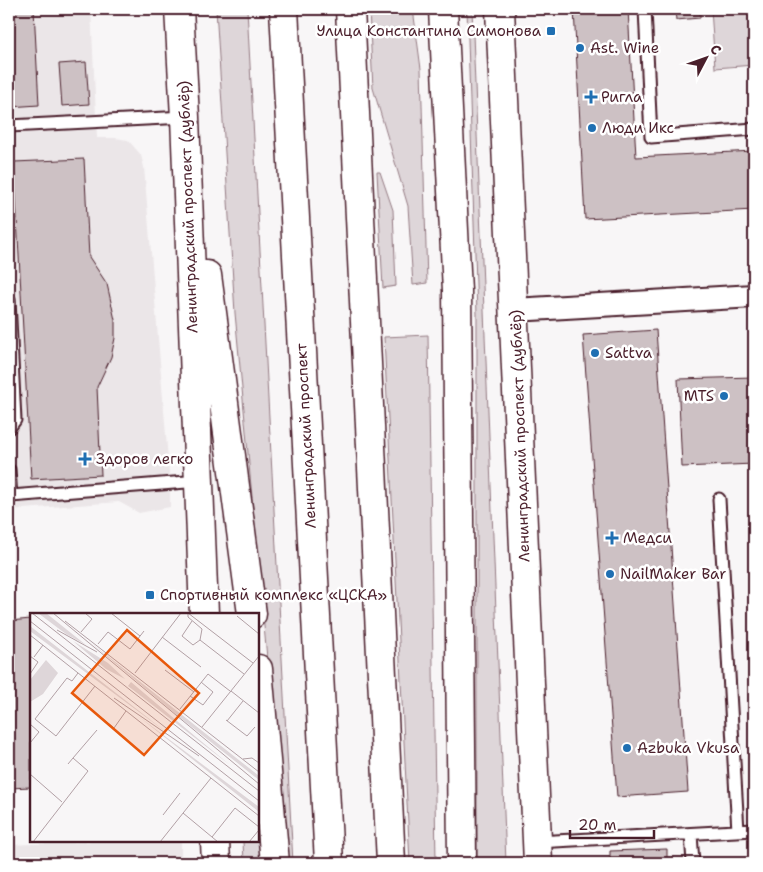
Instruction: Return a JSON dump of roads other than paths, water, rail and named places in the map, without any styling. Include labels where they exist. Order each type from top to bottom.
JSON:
[{"type":"main road","name":"Ленинградский проспект (дублёр)","points":[[179,9],[186,117],[204,613]]},
{"type":"main road","name":"Ленинградский проспект","points":[[284,9],[328,863]]},
{"type":"main road","points":[[350,9],[391,863]]},
{"type":"main road","points":[[443,9],[457,291],[462,863]]},
{"type":"main road","name":"Ленинградский проспект (дублёр)","points":[[500,9],[538,852]]},
{"type":"main road","points":[[186,117],[252,613]]},
{"type":"main road","points":[[259,680],[276,863]]},
{"type":"main road","points":[[215,842],[216,863]]},
{"type":"street","points":[[514,310],[754,296]]},
{"type":"lane","points":[[645,9],[651,136],[754,129]]},
{"type":"lane","points":[[9,126],[186,117]]},
{"type":"lane","points":[[9,300],[15,420],[9,428]]},
{"type":"lane","points":[[9,470],[11,496],[200,481]]},
{"type":"lane","points":[[719,499],[738,831]]},
{"type":"lane","points":[[538,852],[691,834],[754,830]]},
{"type":"lane","points":[[691,834],[693,863]]},
{"type":"place","name":"Улица Константина Симонова","points":[[551,31]]},
{"type":"place","name":"Ast. Wine","points":[[580,48]]},
{"type":"place","name":"Ригла","points":[[591,97]]},
{"type":"place","name":"Люди Икс","points":[[592,128]]},
{"type":"place","name":"Sattva","points":[[595,353]]},
{"type":"place","name":"MTS","points":[[724,396]]},
{"type":"place","name":"Здоров легко","points":[[85,459]]},
{"type":"place","name":"Медси","points":[[612,538]]},
{"type":"place","name":"NailMaker Bar","points":[[610,574]]},
{"type":"place","name":"Спортивный комплекс «ЦСКА»","points":[[150,595]]},
{"type":"place","name":"Azbuka Vkusa","points":[[627,748]]}]
